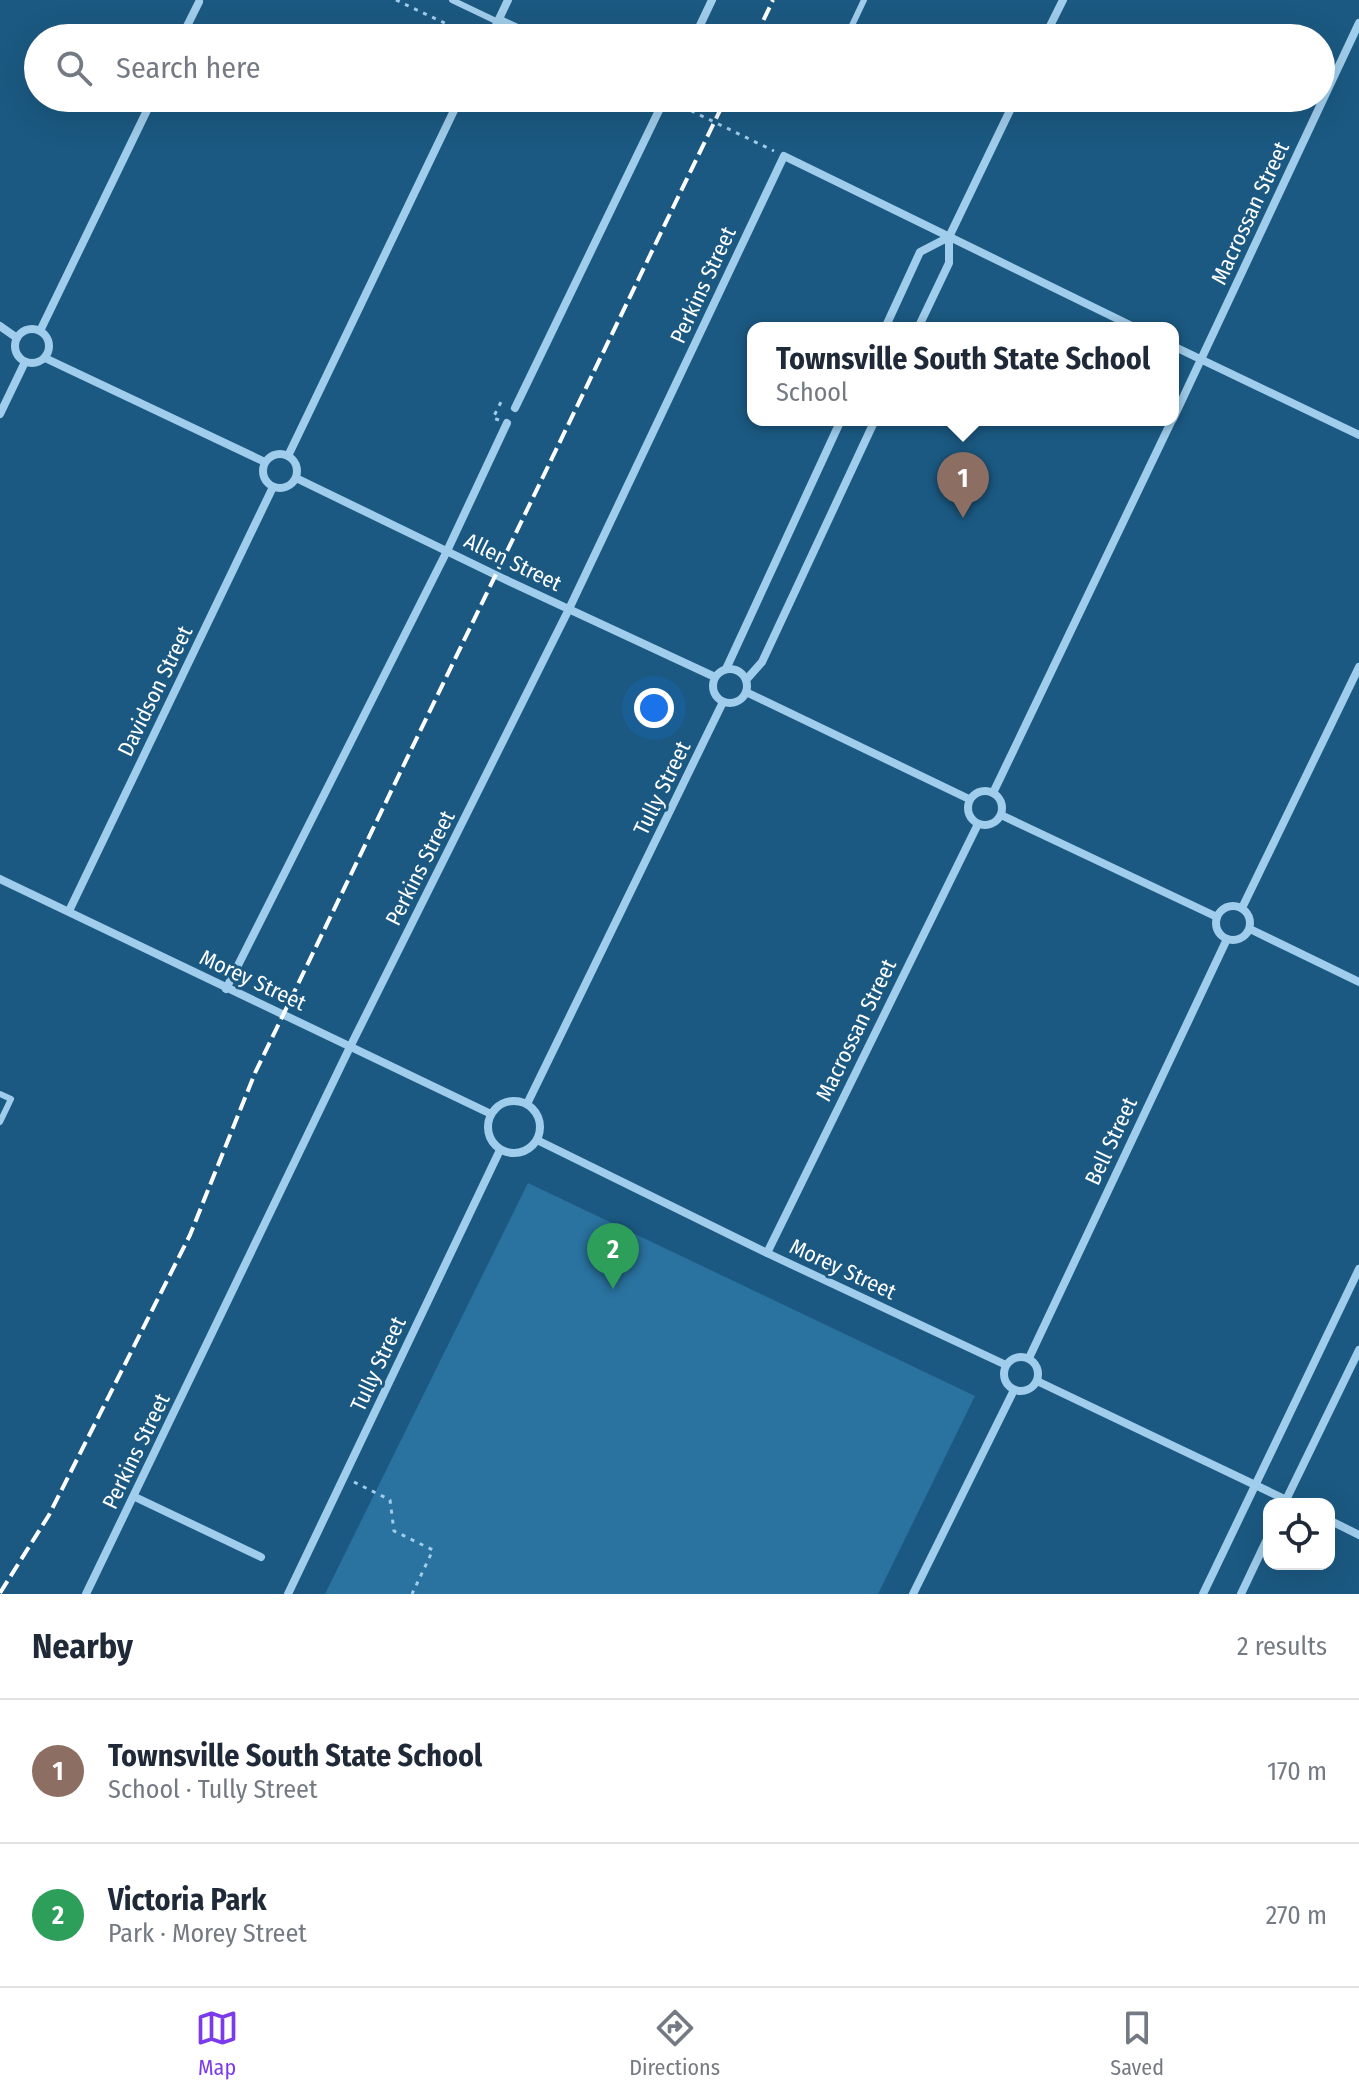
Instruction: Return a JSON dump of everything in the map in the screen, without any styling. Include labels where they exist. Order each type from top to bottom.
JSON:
[{"type":"street","points":[[497,24],[508,0]]},
{"type":"street","points":[[701,24],[712,0]]},
{"type":"street","points":[[1051,24],[1063,0]]},
{"type":"street","points":[[188,24],[199,1]]},
{"type":"street","points":[[499,21],[506,24]]},
{"type":"street","name":"Macrossan Street","points":[[1335,74],[1359,23]]},
{"type":"street","points":[[40,331],[146,112]]},
{"type":"street","points":[[288,456],[453,112]]},
{"type":"street","points":[[515,408],[659,112]]},
{"type":"street","points":[[921,322],[949,263],[949,237],[1009,112]]},
{"type":"street","name":"Macrossan Street","points":[[1179,406],[1317,112]]},
{"type":"street","points":[[784,156],[1124,322]]},
{"type":"street","name":"Perkins Street","points":[[86,1594],[350,1047],[569,609],[784,156]]},
{"type":"street","points":[[888,322],[920,252],[949,237]]},
{"type":"street","points":[[0,326],[17,338]]},
{"type":"street","points":[[28,329],[40,331],[49,341],[45,358],[33,364],[25,362],[15,352],[17,338],[28,329]]},
{"type":"street","points":[[1179,349],[1359,435]]},
{"type":"street","points":[[45,358],[265,462]]},
{"type":"street","points":[[0,414],[25,362]]},
{"type":"street","points":[[226,989],[447,551],[507,423]]},
{"type":"street","points":[[838,426],[726,669],[715,677],[713,692],[723,702],[741,700],[746,692],[746,680],[762,662],[872,426]]},
{"type":"street","name":"Macrossan Street","points":[[993,793],[1170,426]]},
{"type":"street","points":[[276,454],[288,456],[296,465],[296,478],[287,487],[273,487],[263,477],[265,462],[276,454]]},
{"type":"street","name":"Allen Street","points":[[296,478],[715,677]]},
{"type":"street","name":"Davidson Street","points":[[69,911],[273,487]]},
{"type":"street","points":[[1242,908],[1359,667]]},
{"type":"street","points":[[726,669],[738,671],[746,680]]},
{"type":"street","points":[[746,692],[969,799]]},
{"type":"street","name":"Tully Street","points":[[527,1104],[723,702]]},
{"type":"street","points":[[981,791],[993,793],[1001,802],[1001,815],[992,824],[978,824],[968,814],[969,799],[981,791]]},
{"type":"street","points":[[1001,815],[1217,917]]},
{"type":"street","name":"Macrossan Street","points":[[767,1253],[978,824]]},
{"type":"street","name":"Morey Street","points":[[0,879],[491,1114]]},
{"type":"street","points":[[1229,906],[1242,908],[1250,918],[1250,929],[1240,939],[1227,939],[1217,929],[1217,917],[1229,906]]},
{"type":"street","points":[[1250,929],[1359,982]]},
{"type":"street","name":"Bell Street","points":[[1029,1358],[1227,939]]},
{"type":"street","points":[[519,1101],[527,1104],[538,1116],[540,1132],[537,1140],[531,1147],[517,1153],[500,1150],[487,1130],[491,1114],[503,1103],[519,1101]]},
{"type":"street","name":"Morey Street","points":[[537,1140],[1006,1365]]},
{"type":"street","name":"Tully Street","points":[[288,1594],[500,1150]]},
{"type":"street","points":[[1203,1594],[1359,1269]]},
{"type":"street","points":[[1290,1498],[1359,1350]]},
{"type":"street","points":[[1016,1357],[1029,1358],[1038,1367],[1037,1381],[1028,1390],[1014,1390],[1005,1379],[1006,1365],[1016,1357]]},
{"type":"street","points":[[1037,1381],[1279,1498]]},
{"type":"street","points":[[913,1594],[1014,1390]]},
{"type":"street","points":[[135,1497],[261,1557]]},
{"type":"street","points":[[1335,1523],[1359,1535]]},
{"type":"street","points":[[1241,1594],[1263,1548]]},
{"type":"lane","points":[[452,0],[499,21]]},
{"type":"lane","points":[[853,24],[864,0]]},
{"type":"lane","points":[[0,1094],[11,1099],[0,1122]]},
{"type":"path","points":[[396,0],[447,24]]},
{"type":"path","points":[[694,112],[784,156]]},
{"type":"path","points":[[507,423],[493,418],[501,402],[515,408]]},
{"type":"path","points":[[344,1478],[390,1500],[394,1531],[433,1550],[412,1594]]},
{"type":"shaded area","points":[[528,1183],[975,1396],[878,1594],[325,1594]]},
{"type":"railway","points":[[762,24],[773,0]]},
{"type":"railway","points":[[0,1593],[49,1515],[190,1235],[255,1073],[719,112]]},
{"type":"place","name":"Townsville South State School","points":[[963,518]]},
{"type":"place","name":"Victoria Park","points":[[613,1289]]}]
